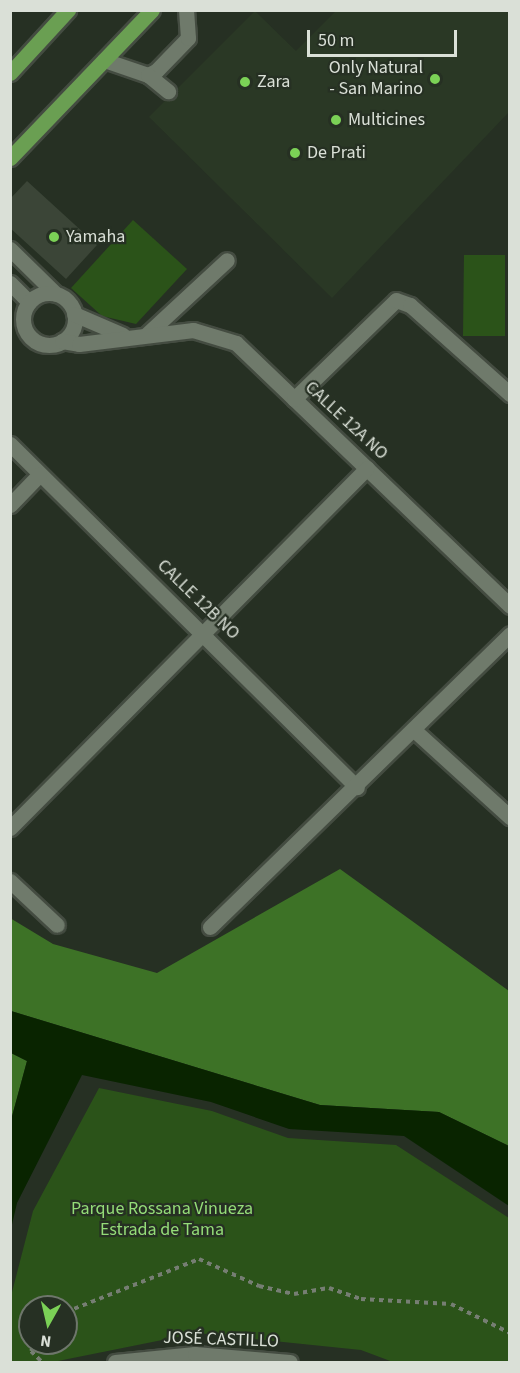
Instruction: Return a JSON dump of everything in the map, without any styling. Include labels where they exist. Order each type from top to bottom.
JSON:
[{"type":"main road","points":[[10,73],[68,10]]},
{"type":"main road","points":[[10,159],[152,10]]},
{"type":"street","points":[[148,75],[188,38],[186,10]]},
{"type":"street","points":[[104,60],[148,75],[168,91]]},
{"type":"street","points":[[10,249],[56,294],[68,301],[74,314],[71,332],[62,341],[36,341],[17,325],[29,302],[41,294],[56,294]]},
{"type":"street","points":[[146,336],[227,260]]},
{"type":"street","points":[[10,283],[29,302]]},
{"type":"street","points":[[294,399],[396,300],[410,305],[510,394]]},
{"type":"street","name":"CALLE 12A NO","points":[[74,314],[126,336]]},
{"type":"street","name":"CALLE 12A NO","points":[[62,341],[79,344],[126,336],[193,330],[236,343],[510,606]]},
{"type":"street","name":"CALLE 12B NO","points":[[10,444],[39,475],[203,631],[357,787]]},
{"type":"street","points":[[10,828],[367,468]]},
{"type":"street","points":[[10,505],[39,475]]},
{"type":"street","points":[[210,927],[357,787],[510,634]]},
{"type":"street","points":[[414,730],[510,817]]},
{"type":"street","points":[[10,881],[57,925]]},
{"type":"street","name":"JOSÉ CASTILLO","points":[[116,1362],[195,1354],[290,1362]]},
{"type":"path","points":[[78,1307],[199,1259],[259,1286],[294,1294],[328,1288],[361,1299],[451,1304],[510,1333]]},
{"type":"shaded area","points":[[255,11],[296,51],[336,11],[509,11],[509,112],[332,298],[149,117]]},
{"type":"shaded area","points":[[11,1011],[320,1105],[439,1112],[509,1146],[509,1206],[404,1136],[289,1129],[211,1102],[82,1075],[17,1203],[11,1229],[11,1120],[27,1061],[11,1053]]},
{"type":"green space","points":[[133,220],[187,269],[136,324],[102,316],[71,288]]},
{"type":"green space","points":[[464,255],[505,255],[505,336],[463,336]]},
{"type":"green space","points":[[340,869],[509,991],[509,1146],[439,1112],[320,1105],[11,1011],[10,918],[53,944],[157,973]]},
{"type":"green space","points":[[11,1053],[27,1061],[11,1120]]},
{"type":"green space","name":"Parque Rossana Vinueza Estrada de Tama","points":[[99,1088],[212,1111],[288,1138],[396,1145],[509,1218],[509,1362],[393,1362],[361,1350],[197,1333],[53,1362],[11,1362],[11,1296],[33,1211]]},
{"type":"building","name":"Yamaha","points":[[27,181],[97,245],[66,279],[10,228],[10,199]]},
{"type":"place","name":"Only Natural - San Marino","points":[[435,79]]},
{"type":"place","name":"Zara","points":[[245,82]]},
{"type":"place","name":"Multicines","points":[[336,120]]},
{"type":"place","name":"De Prati","points":[[295,153]]},
{"type":"place","name":"Yamaha","points":[[54,237]]}]
